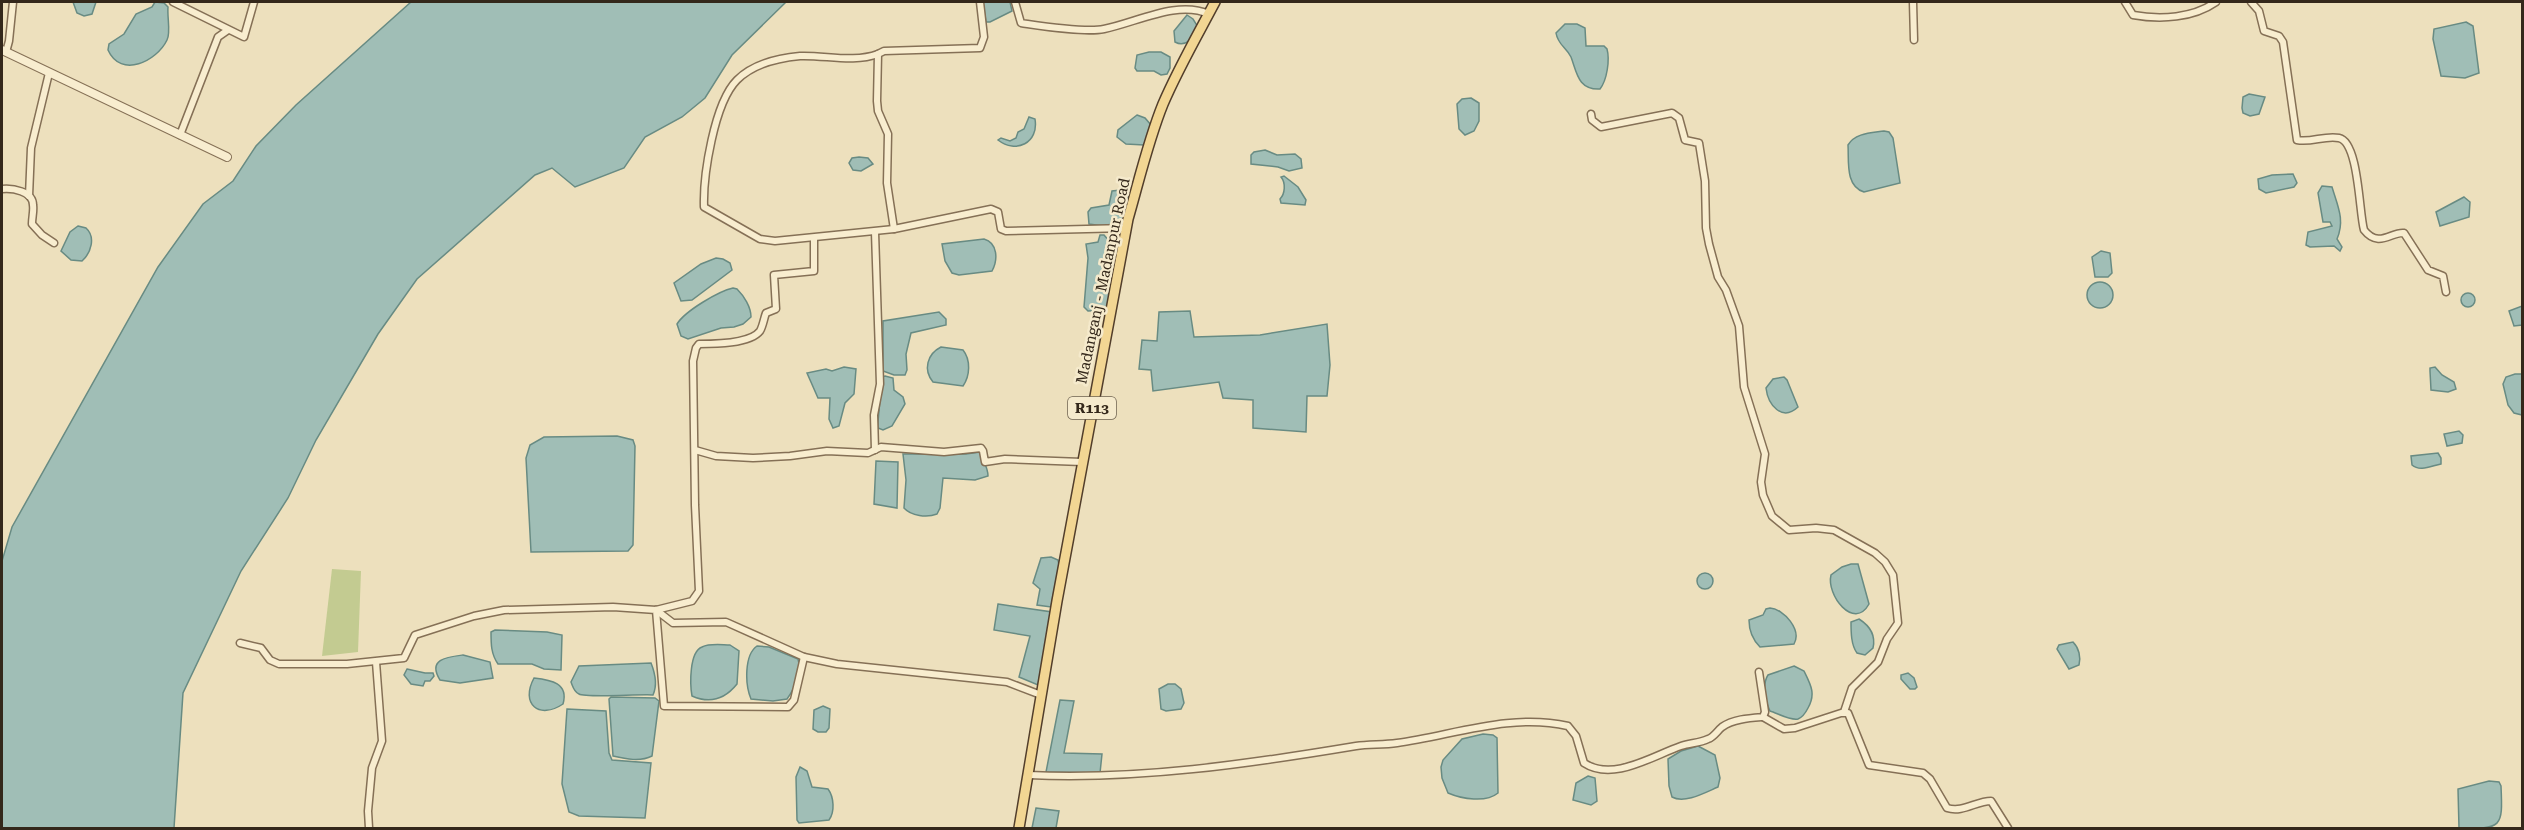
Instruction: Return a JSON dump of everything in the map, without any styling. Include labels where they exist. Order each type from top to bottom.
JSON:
[{"type":"main road","name":"Madanganj - Madanpur Road","points":[[1019,828],[1082,462],[1127,228],[1145,158],[1162,106],[1215,2]]},
{"type":"street","points":[[13,2],[9,42],[4,51],[227,157]]},
{"type":"street","points":[[173,2],[244,37],[254,2]]},
{"type":"street","points":[[980,2],[984,37],[980,48],[884,51],[861,57],[802,56],[769,62],[746,73],[736,81],[719,114],[712,139],[704,207],[765,241],[875,232],[991,208],[998,212],[1001,229],[1006,231],[1127,228]]},
{"type":"street","points":[[1015,2],[1021,23],[1084,29],[1103,29],[1176,3],[1196,6],[1209,14]]},
{"type":"street","points":[[1913,2],[1914,40]]},
{"type":"street","points":[[2126,2],[2133,15],[2166,18],[2195,12],[2216,2]]},
{"type":"street","points":[[2251,2],[2259,11],[2264,32],[2282,39],[2297,140],[2310,141],[2336,137],[2344,140],[2349,147],[2358,181],[2366,233],[2387,239],[2399,232],[2404,233],[2428,270],[2443,276],[2446,292]]},
{"type":"street","points":[[180,135],[218,36],[228,30]]},
{"type":"street","points":[[878,54],[877,101],[878,111],[888,134],[887,183],[894,229]]},
{"type":"street","points":[[29,196],[31,148],[49,73]]},
{"type":"street","points":[[1591,114],[1592,120],[1601,128],[1672,113],[1679,118],[1685,140],[1699,143],[1705,181],[1706,228],[1718,277],[1726,290],[1739,326],[1744,387],[1765,454],[1761,482],[1772,516],[1789,530],[1816,528],[1834,530],[1875,553],[1885,562],[1893,575],[1898,623],[1887,639],[1878,662],[1852,688],[1844,712]]},
{"type":"street","points":[[2,189],[11,189],[29,196],[34,203],[32,224],[54,243]]},
{"type":"street","points":[[875,232],[880,384],[874,415],[875,450]]},
{"type":"street","points":[[240,643],[261,648],[270,660],[279,664],[376,662],[404,657],[415,635],[474,616],[504,610],[613,608],[656,610],[692,601],[699,591],[693,361],[696,348],[699,344],[736,342],[757,334],[766,313],[776,309],[774,275],[814,271],[814,238]]},
{"type":"street","points":[[695,450],[716,456],[753,458],[826,451],[868,453],[881,447],[944,452],[981,448],[985,462],[1005,459],[1082,462]]},
{"type":"street","points":[[656,610],[664,706],[788,707],[794,700],[804,657]]},
{"type":"street","points":[[656,610],[673,623],[726,621],[804,657],[855,668],[914,671],[949,678],[1007,682],[1041,694]]},
{"type":"street","points":[[369,828],[368,811],[372,768],[382,741],[376,662]]},
{"type":"street","points":[[1760,672],[1765,712],[1763,717]]},
{"type":"street","points":[[1029,775],[1124,775],[1274,759],[1357,746],[1404,742],[1471,728],[1525,721],[1543,721],[1568,726],[1576,736],[1584,763],[1602,771],[1643,761],[1684,745],[1710,739],[1721,727],[1732,722],[1763,717],[1784,729],[1795,728],[1844,712],[1850,715],[1869,765],[1923,773],[1930,779],[1947,808],[1966,808],[1991,801],[2008,828]]},
{"type":"green space","points":[[332,569],[361,571],[358,652],[322,656]]},
{"type":"water","points":[[73,2],[96,2],[92,14],[84,16],[77,13]]},
{"type":"water","points":[[155,2],[164,3],[168,7],[167,40],[162,48],[147,60],[139,64],[121,64],[108,50],[109,44],[124,34],[136,14],[152,7]]},
{"type":"water","points":[[411,2],[786,2],[732,55],[705,98],[682,117],[645,137],[624,168],[575,187],[552,168],[535,175],[417,279],[378,334],[316,440],[288,498],[241,571],[183,693],[174,828],[2,828],[2,561],[12,527],[158,267],[203,204],[233,181],[256,146],[296,105]]},
{"type":"water","points":[[983,2],[1010,2],[1012,11],[986,22]]},
{"type":"water","points":[[1187,15],[1198,27],[1195,34],[1186,43],[1175,42],[1174,31]]},
{"type":"water","points":[[2466,22],[2473,26],[2479,73],[2465,78],[2441,76],[2433,39],[2434,29]]},
{"type":"water","points":[[1565,24],[1577,24],[1585,28],[1586,46],[1604,46],[1607,49],[1607,70],[1600,89],[1593,89],[1583,84],[1571,57],[1558,40],[1556,33]]},
{"type":"water","points":[[1161,52],[1170,57],[1170,68],[1167,74],[1137,71],[1135,68],[1137,55]]},
{"type":"water","points":[[2249,94],[2265,97],[2259,114],[2250,116],[2243,113],[2243,97]]},
{"type":"water","points":[[1471,98],[1479,103],[1479,121],[1474,131],[1465,135],[1459,129],[1457,104],[1462,99]]},
{"type":"water","points":[[1137,115],[1145,118],[1151,125],[1144,145],[1126,144],[1117,137],[1118,130]]},
{"type":"water","points":[[1029,117],[1035,119],[1035,127],[1030,140],[1025,144],[1012,146],[998,140],[1001,138],[1010,141],[1016,138],[1018,132],[1024,129]]},
{"type":"water","points":[[1889,132],[1893,138],[1900,183],[1864,192],[1858,189],[1851,179],[1848,145],[1859,136]]},
{"type":"water","points":[[1265,150],[1277,155],[1295,154],[1301,159],[1302,168],[1289,171],[1278,167],[1251,164],[1251,155],[1254,152]]},
{"type":"water","points":[[852,158],[868,158],[873,164],[861,171],[853,170],[849,163]]},
{"type":"water","points":[[2293,174],[2297,183],[2294,187],[2266,193],[2259,189],[2258,179],[2272,175]]},
{"type":"water","points":[[1284,176],[1298,187],[1306,200],[1305,205],[1281,203],[1284,182],[1281,177]]},
{"type":"water","points":[[2322,186],[2332,187],[2338,207],[2341,219],[2337,239],[2342,247],[2340,251],[2334,246],[2310,247],[2306,245],[2308,232],[2332,226],[2330,222],[2323,222],[2318,193]]},
{"type":"water","points":[[1121,190],[1130,193],[1126,211],[1120,222],[1109,226],[1089,224],[1088,212],[1091,208],[1109,205],[1112,191]]},
{"type":"water","points":[[2464,197],[2470,202],[2469,217],[2440,226],[2436,212]]},
{"type":"water","points":[[78,226],[86,228],[92,240],[88,254],[82,261],[71,260],[61,251],[70,232]]},
{"type":"water","points":[[1100,235],[1104,235],[1116,249],[1111,296],[1105,310],[1088,311],[1084,307],[1088,258],[1086,244],[1098,242]]},
{"type":"water","points":[[984,239],[992,244],[996,252],[992,271],[959,275],[952,273],[945,261],[942,244]]},
{"type":"water","points":[[2101,251],[2110,253],[2112,273],[2108,277],[2095,277],[2092,257]]},
{"type":"water","points":[[716,258],[730,263],[732,270],[692,300],[681,301],[674,283],[701,264]]},
{"type":"water","points":[[2100,282],[2109,286],[2113,295],[2109,304],[2100,308],[2091,304],[2087,295],[2091,286]]},
{"type":"water","points":[[733,288],[745,298],[751,317],[743,324],[734,327],[721,328],[688,339],[681,336],[677,324],[687,313],[719,293]]},
{"type":"water","points":[[2468,293],[2473,295],[2475,300],[2473,305],[2468,307],[2463,305],[2461,300],[2463,295]]},
{"type":"water","points":[[2522,306],[2522,325],[2514,326],[2509,311]]},
{"type":"water","points":[[1190,311],[1194,337],[1260,335],[1327,324],[1330,365],[1327,396],[1307,396],[1306,432],[1253,428],[1253,400],[1223,398],[1219,382],[1153,391],[1151,370],[1139,369],[1142,340],[1157,341],[1159,312]]},
{"type":"water","points":[[939,312],[946,319],[946,325],[911,333],[906,354],[905,375],[894,375],[883,371],[883,321]]},
{"type":"water","points":[[941,347],[963,350],[966,354],[969,368],[963,386],[933,382],[930,377],[928,363],[932,354]]},
{"type":"water","points":[[844,367],[856,369],[854,394],[845,403],[839,426],[833,428],[829,419],[830,398],[818,398],[807,373],[826,369],[832,371]]},
{"type":"water","points":[[2435,367],[2442,375],[2454,382],[2456,389],[2448,392],[2431,390],[2430,368]]},
{"type":"water","points":[[2522,374],[2522,415],[2514,413],[2508,405],[2503,384],[2506,377]]},
{"type":"water","points":[[882,377],[893,378],[894,390],[903,397],[905,404],[892,426],[883,430],[878,428],[878,422]]},
{"type":"water","points":[[1784,377],[1798,407],[1787,413],[1777,410],[1766,388],[1773,379]]},
{"type":"water","points":[[2459,431],[2463,435],[2462,443],[2447,446],[2444,434]]},
{"type":"water","points":[[617,436],[633,440],[635,446],[633,545],[628,551],[531,552],[526,458],[530,445],[544,437]]},
{"type":"water","points":[[980,452],[988,476],[975,480],[943,478],[940,508],[937,514],[919,516],[904,508],[906,480],[903,454]]},
{"type":"water","points":[[2438,453],[2441,464],[2422,468],[2412,465],[2411,456]]},
{"type":"water","points":[[876,461],[898,462],[897,508],[874,504]]},
{"type":"water","points":[[1051,557],[1058,560],[1059,565],[1051,607],[1037,605],[1040,589],[1033,583],[1041,558]]},
{"type":"water","points":[[1851,564],[1858,564],[1869,604],[1863,611],[1856,614],[1842,607],[1833,592],[1831,583],[1831,575]]},
{"type":"water","points":[[1705,573],[1713,581],[1705,589],[1697,581]]},
{"type":"water","points":[[998,604],[1052,612],[1038,685],[1019,677],[1030,636],[994,630]]},
{"type":"water","points":[[1766,609],[1781,612],[1794,627],[1796,638],[1794,644],[1760,647],[1755,641],[1749,620],[1763,615]]},
{"type":"water","points":[[1859,619],[1869,628],[1874,639],[1873,648],[1865,655],[1857,653],[1852,638],[1851,622]]},
{"type":"water","points":[[495,630],[547,632],[562,635],[561,670],[544,669],[532,664],[498,664],[491,645],[491,632]]},
{"type":"water","points":[[2073,642],[2078,650],[2080,662],[2079,665],[2069,669],[2057,649],[2059,645]]},
{"type":"water","points":[[709,645],[730,645],[739,651],[737,684],[717,699],[705,700],[692,696],[691,669],[698,650]]},
{"type":"water","points":[[757,646],[769,647],[798,659],[797,680],[787,699],[773,701],[751,699],[747,671],[750,656]]},
{"type":"water","points":[[463,655],[490,662],[493,678],[460,683],[440,680],[436,668],[437,663],[445,658]]},
{"type":"water","points":[[651,663],[655,679],[653,695],[584,695],[576,692],[571,682],[579,666]]},
{"type":"water","points":[[1794,666],[1804,671],[1812,694],[1805,713],[1795,719],[1770,711],[1765,688],[1768,675]]},
{"type":"water","points":[[407,669],[433,673],[434,676],[430,681],[425,681],[423,686],[411,684],[404,675]]},
{"type":"water","points":[[1908,673],[1914,678],[1917,687],[1915,689],[1910,689],[1901,679],[1901,675]]},
{"type":"water","points":[[534,678],[547,680],[561,687],[564,697],[563,704],[546,710],[534,707],[529,695]]},
{"type":"water","points":[[1168,684],[1175,684],[1181,689],[1184,703],[1181,709],[1166,711],[1161,709],[1159,689]]},
{"type":"water","points":[[611,697],[655,698],[659,701],[652,756],[628,759],[613,756],[609,699]]},
{"type":"water","points":[[1060,700],[1074,701],[1064,753],[1102,754],[1100,773],[1046,772]]},
{"type":"water","points":[[823,706],[830,709],[829,728],[826,732],[818,732],[813,729],[814,710]]},
{"type":"water","points":[[567,709],[606,711],[609,753],[612,760],[651,763],[645,818],[579,816],[569,812],[562,784]]},
{"type":"water","points":[[1483,734],[1497,738],[1498,793],[1487,798],[1474,799],[1448,793],[1442,778],[1443,760],[1462,739]]},
{"type":"water","points":[[1698,746],[1715,755],[1720,778],[1718,787],[1689,798],[1672,797],[1669,786],[1668,759],[1681,751]]},
{"type":"water","points":[[800,767],[807,771],[812,787],[828,789],[830,792],[833,809],[829,820],[799,823],[797,820],[796,777]]},
{"type":"water","points":[[1588,776],[1595,778],[1597,801],[1591,805],[1573,800],[1576,783]]},
{"type":"water","points":[[2489,781],[2499,782],[2501,786],[2501,810],[2497,823],[2484,828],[2459,828],[2458,789]]},
{"type":"water","points":[[1036,808],[1059,811],[1056,828],[1032,828]]}]
